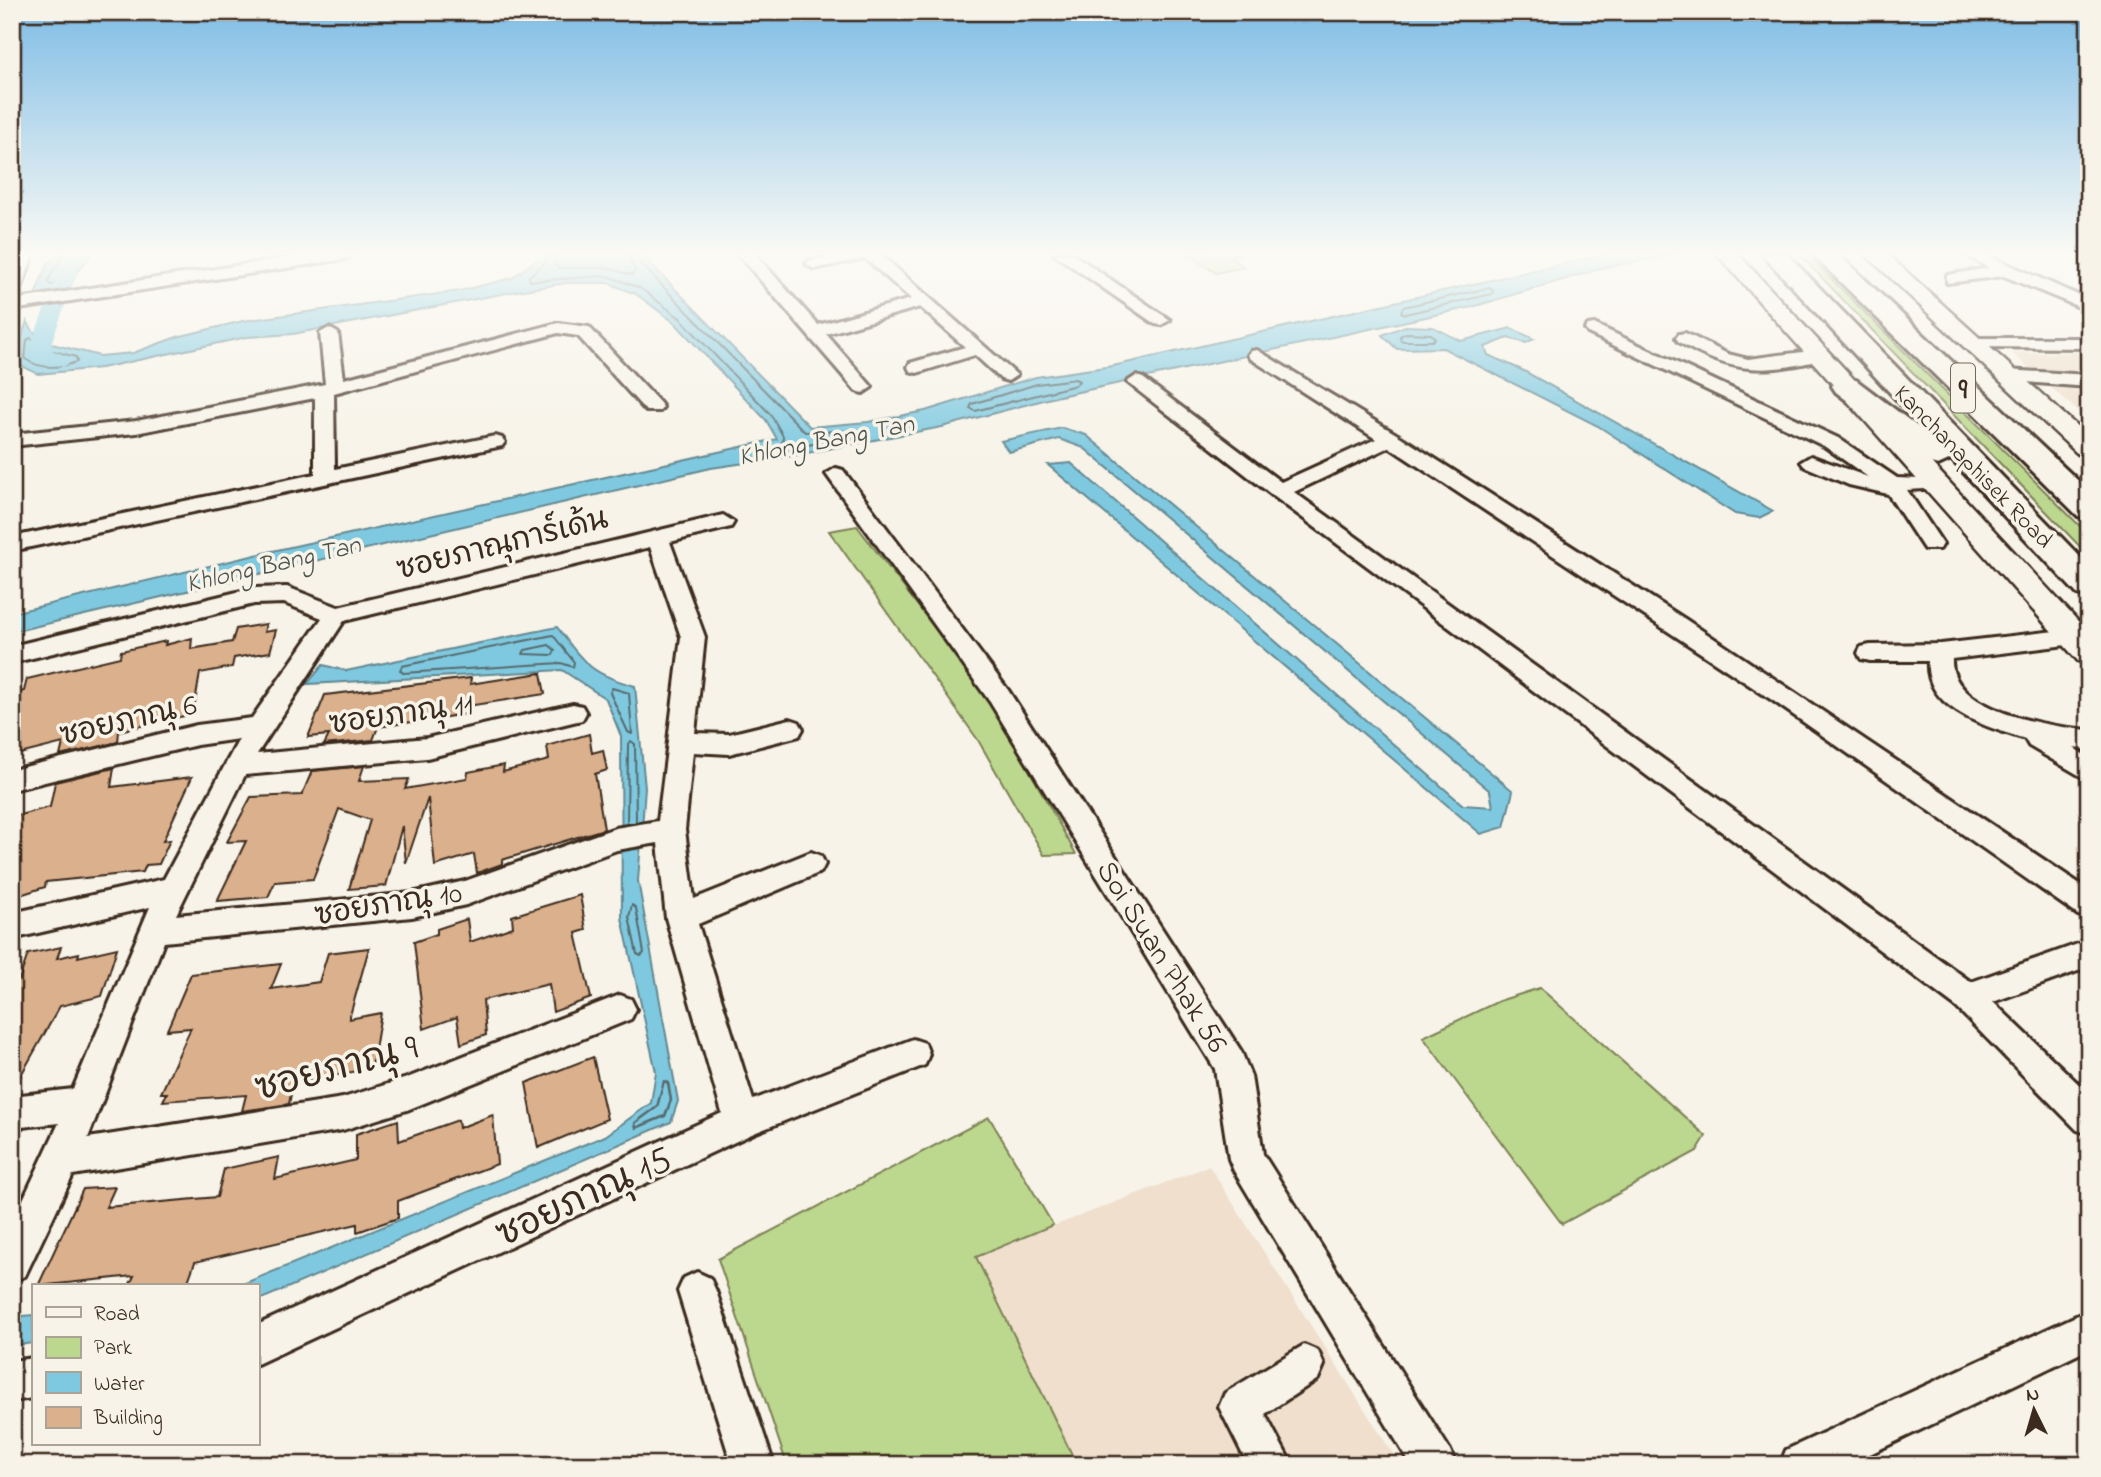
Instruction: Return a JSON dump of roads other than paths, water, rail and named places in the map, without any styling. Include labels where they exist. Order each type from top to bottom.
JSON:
[{"type":"highway","name":"Kanchanaphisek Road","points":[[1839,323],[2089,586]]},
{"type":"highway","name":"Kanchanaphisek Road","points":[[1896,323],[2089,509]]},
{"type":"highway","points":[[1846,386],[2032,527]]},
{"type":"main road","points":[[1789,323],[2081,645]]},
{"type":"main road","points":[[1950,323],[2086,445]]},
{"type":"street","points":[[806,323],[863,387]]},
{"type":"street","points":[[814,332],[846,323]]},
{"type":"street","points":[[948,323],[1008,375]]},
{"type":"street","points":[[12,440],[136,427],[330,388],[548,330],[567,328],[583,331],[653,407]]},
{"type":"street","points":[[1594,329],[1831,442],[1894,486],[1932,544]]},
{"type":"street","points":[[325,476],[330,388],[329,333]]},
{"type":"street","points":[[1685,338],[1718,359],[1739,366],[1818,355]]},
{"type":"street","points":[[1972,343],[2089,343]]},
{"type":"street","points":[[917,367],[977,349]]},
{"type":"street","points":[[1257,355],[1391,439],[1827,723],[2089,905]]},
{"type":"street","points":[[2007,376],[2089,381]]},
{"type":"street","points":[[1136,382],[1279,491],[1967,997],[2089,1118]]},
{"type":"street","points":[[1279,491],[1391,439]]},
{"type":"street","points":[[12,544],[495,442]]},
{"type":"street","points":[[1811,462],[1856,481],[1894,486],[1934,484]]},
{"type":"street","name":"Soi Suan Phak 56","points":[[836,474],[999,696],[1229,1062],[1234,1076],[1246,1159],[1435,1465]]},
{"type":"street","name":"ซอยภาณุการ์เด้น","points":[[336,615],[723,522]]},
{"type":"street","points":[[657,538],[693,637],[680,742],[659,832],[681,918],[742,1121]]},
{"type":"street","points":[[12,655],[254,596],[287,595],[336,615],[236,766],[153,930],[62,1158],[12,1263]]},
{"type":"street","points":[[1870,653],[2081,645]]},
{"type":"street","points":[[1941,652],[1940,676],[1962,703],[2024,731],[2089,771]]},
{"type":"street","name":"ซอยภาณุ 11","points":[[236,766],[427,748],[573,713]]},
{"type":"street","name":"ซอยภาณุ 6","points":[[12,780],[197,735],[260,726]]},
{"type":"street","points":[[680,742],[729,744],[790,729]]},
{"type":"street","points":[[2024,731],[2089,740]]},
{"type":"street","points":[[615,839],[659,832]]},
{"type":"street","name":"ซอยภาณุ 10","points":[[153,930],[412,905],[466,893],[615,839]]},
{"type":"street","points":[[681,918],[811,864]]},
{"type":"street","points":[[12,926],[174,889]]},
{"type":"street","points":[[1967,997],[2089,953]]},
{"type":"street","name":"ซอยภาณุ 9","points":[[62,1158],[343,1114],[407,1094],[620,1009]]},
{"type":"street","name":"ซอยภาณุ 15","points":[[259,1344],[742,1121],[913,1054]]},
{"type":"street","points":[[12,1112],[82,1104]]},
{"type":"street","points":[[697,1291],[752,1465]]},
{"type":"street","points":[[1801,1465],[2089,1329]]},
{"type":"street","points":[[1272,1465],[1240,1407],[1304,1365]]},
{"type":"street","points":[[12,1381],[32,1378]]},
{"type":"water","points":[[26,323],[52,344],[100,356],[133,353],[177,337],[235,323],[351,323],[293,334],[247,337],[101,368],[38,374],[18,364],[18,348]]},
{"type":"water","name":"Khlong Bang Tan","points":[[675,323],[708,323],[810,427],[868,422],[925,411],[1036,377],[1113,366],[1303,323],[1398,323],[1055,397],[942,427],[786,457],[711,468],[12,632],[12,613],[277,550],[777,439],[766,420]]},
{"type":"water","points":[[1405,326],[1433,327],[1461,341],[1511,328],[1534,339],[1526,343],[1508,338],[1485,347],[1488,355],[1524,371],[1773,511],[1759,518],[1735,514],[1598,426],[1443,348],[1397,349],[1382,335]]},
{"type":"water","points":[[1062,428],[1086,435],[1513,791],[1504,827],[1481,834],[1048,465],[1071,463],[1463,805],[1493,807],[1490,791],[1084,448],[1059,439],[1009,452],[1001,441]]},
{"type":"water","points":[[557,627],[589,666],[608,677],[635,686],[645,788],[638,881],[678,1101],[671,1122],[259,1300],[259,1284],[243,1284],[605,1136],[651,1103],[656,1072],[622,918],[621,736],[606,699],[562,670],[307,684],[323,665],[346,671]]},
{"type":"water","points":[[32,1315],[32,1343],[12,1346],[12,1317]]},
{"type":"waterway","points":[[49,323],[41,344],[44,355],[63,361]]}]
